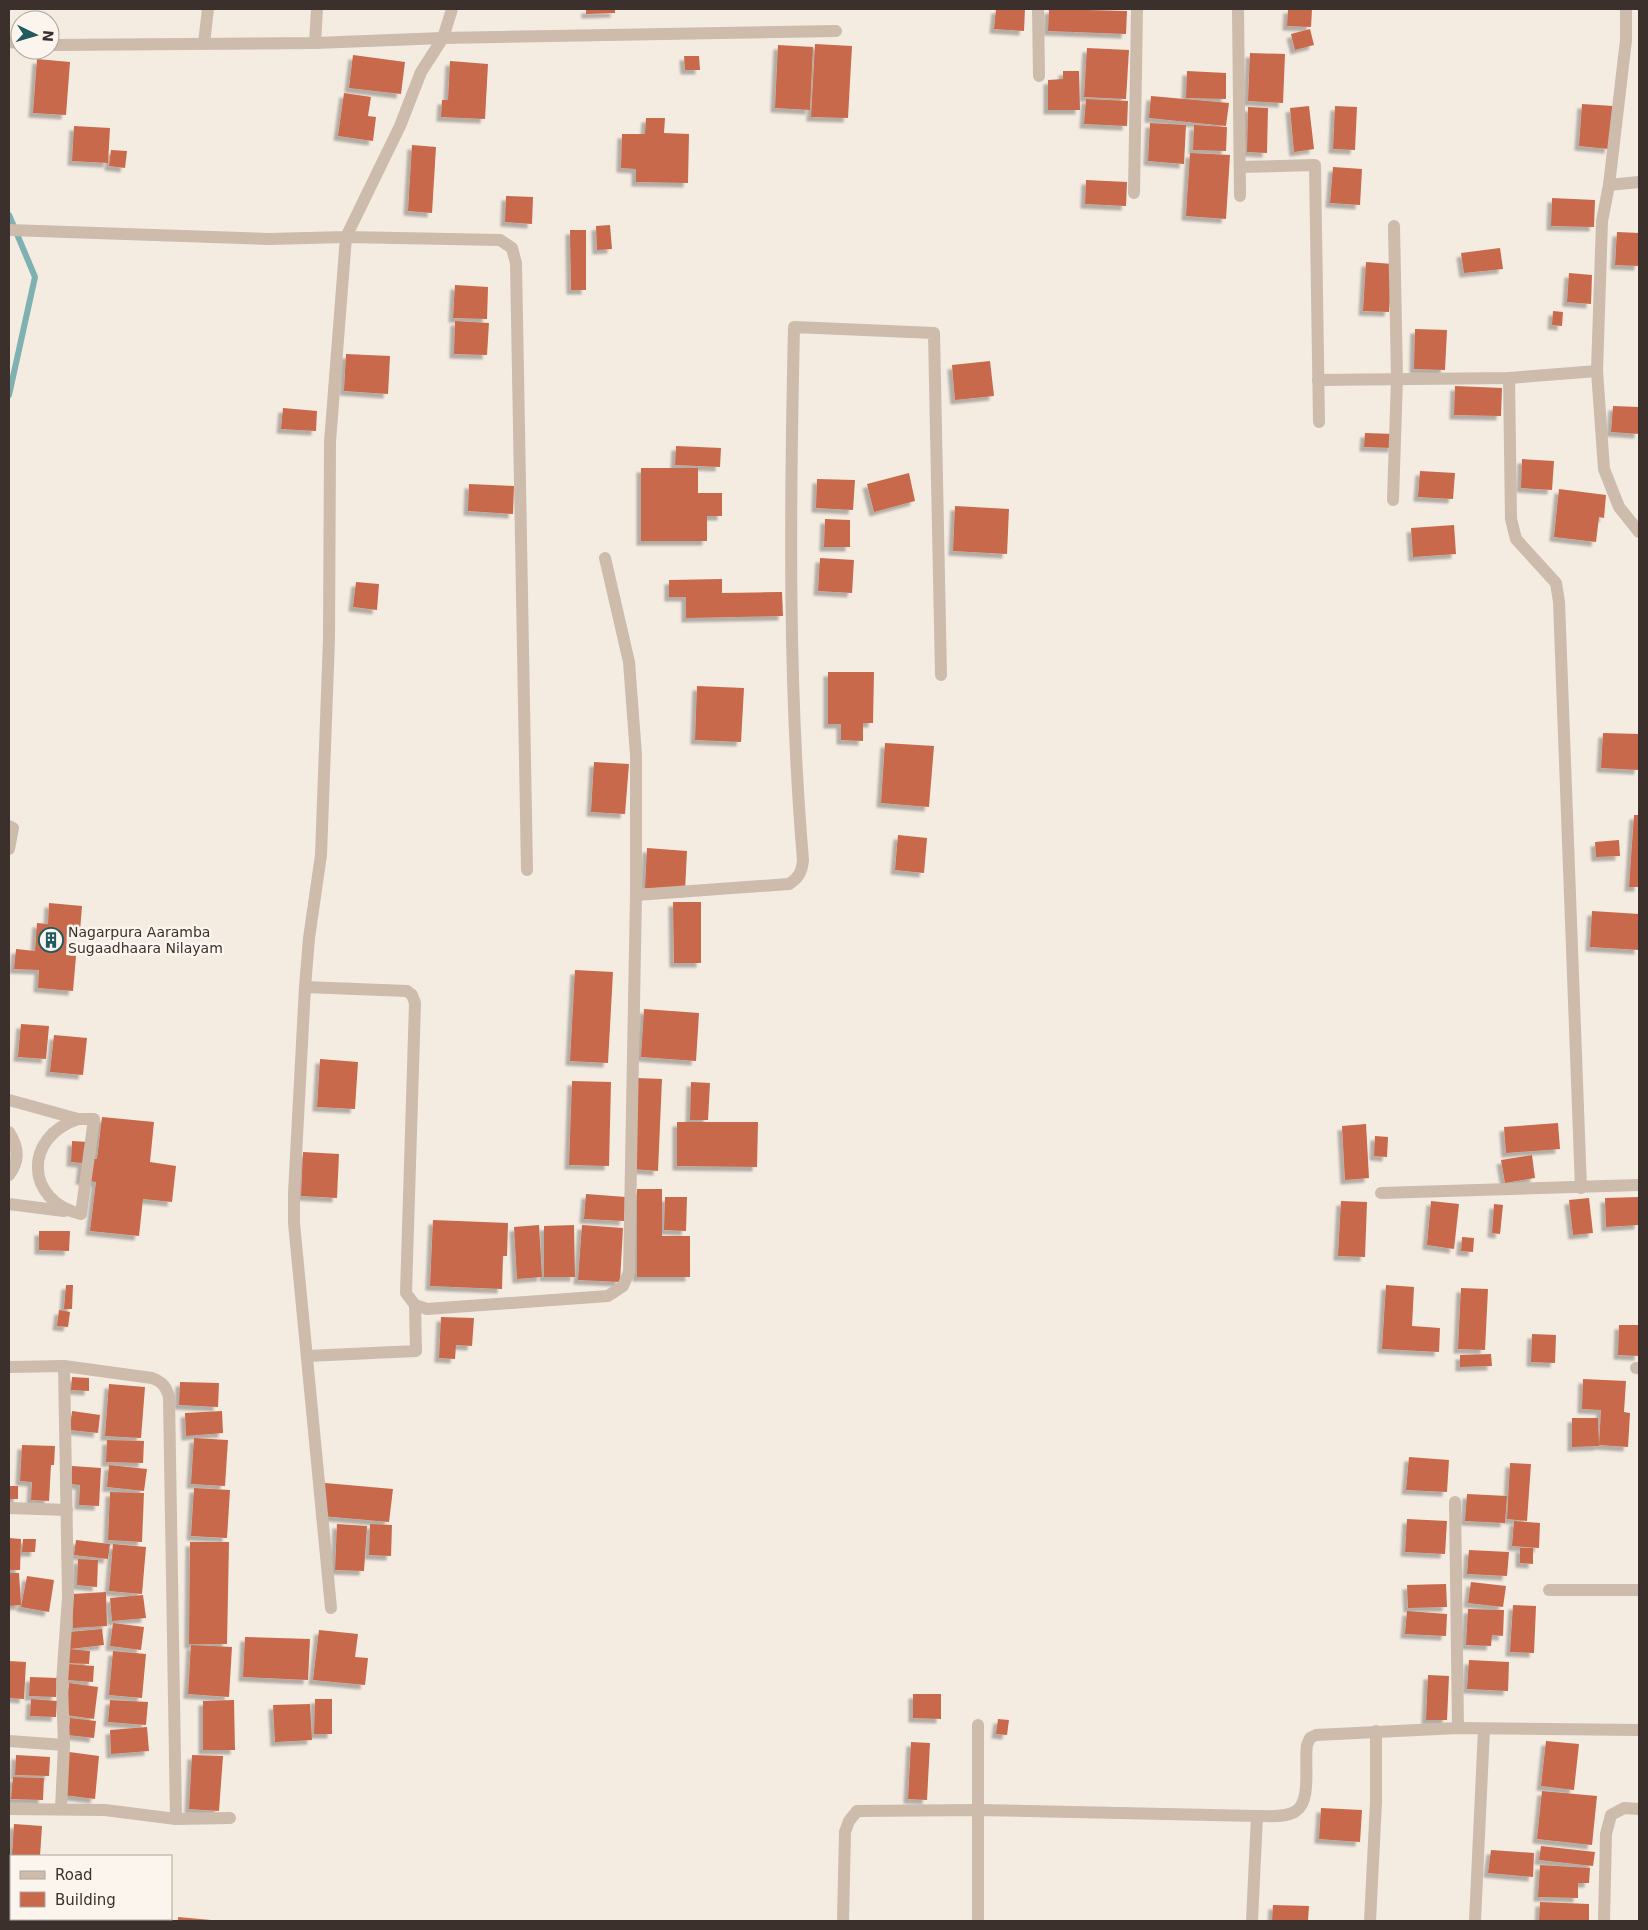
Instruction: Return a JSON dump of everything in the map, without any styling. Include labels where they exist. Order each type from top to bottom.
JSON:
[{"type":"street","points":[[204,43],[208,9]]},
{"type":"street","points":[[315,44],[317,9]]},
{"type":"street","points":[[330,1608],[294,1222],[294,1194],[305,987],[309,938],[321,855],[329,639],[330,442],[346,237],[400,126],[421,72],[443,38],[452,9]]},
{"type":"street","points":[[1038,9],[1039,76]]},
{"type":"street","points":[[1134,193],[1137,9]]},
{"type":"street","points":[[1238,9],[1240,196]]},
{"type":"street","points":[[1626,9],[1626,40],[1609,185],[1602,221],[1597,371],[1604,469],[1619,508],[1639,532]]},
{"type":"street","points":[[60,46],[204,43],[315,44],[443,38],[836,31]]},
{"type":"street","points":[[1240,167],[1316,165],[1319,422]]},
{"type":"street","points":[[1609,185],[1639,182]]},
{"type":"street","points":[[1393,500],[1396,378],[1394,226]]},
{"type":"street","points":[[9,230],[269,239],[346,237],[500,240],[512,248],[516,273],[527,870]]},
{"type":"street","points":[[636,895],[788,884],[796,880],[802,870],[795,767],[789,541],[794,327],[934,333],[941,675]]},
{"type":"street","points":[[1318,380],[1509,378],[1597,371]]},
{"type":"street","points":[[1509,378],[1510,520],[1516,539],[1556,583],[1559,602],[1581,1188]]},
{"type":"street","points":[[305,987],[407,991],[412,994],[416,1003],[406,1293],[415,1305],[427,1309],[608,1296],[623,1286],[629,1272],[636,895],[636,755],[629,662],[605,558]]},
{"type":"street","points":[[9,826],[12,828],[9,849]]},
{"type":"street","points":[[9,1100],[78,1119],[94,1119],[82,1214],[9,1204]]},
{"type":"street","points":[[67,1211],[54,1203],[45,1191],[39,1177],[38,1162],[42,1146],[51,1133],[64,1124],[78,1119]]},
{"type":"street","points":[[9,1132],[17,1150],[16,1161],[9,1174]]},
{"type":"street","points":[[16,1161],[38,1162]]},
{"type":"street","points":[[1381,1193],[1639,1185]]},
{"type":"street","points":[[307,1356],[416,1351],[415,1305]]},
{"type":"street","points":[[61,1809],[64,1745],[62,1683],[68,1597],[64,1366]]},
{"type":"street","points":[[9,1367],[64,1366],[152,1378],[160,1381],[166,1387],[169,1397],[176,1818]]},
{"type":"street","points":[[1456,1502],[1458,1728]]},
{"type":"street","points":[[9,1508],[67,1510]]},
{"type":"street","points":[[1549,1590],[1639,1590]]},
{"type":"street","points":[[978,1725],[978,1921]]},
{"type":"street","points":[[843,1921],[845,1832],[848,1821],[857,1811],[979,1810],[1257,1816],[1286,1814],[1296,1811],[1302,1804],[1306,1794],[1306,1754],[1310,1738],[1316,1735],[1458,1728],[1639,1730]]},
{"type":"street","points":[[1475,1921],[1484,1729]]},
{"type":"street","points":[[1370,1921],[1376,1802],[1376,1731]]},
{"type":"street","points":[[9,1741],[64,1745]]},
{"type":"street","points":[[1604,1921],[1606,1834],[1611,1815],[1624,1808],[1639,1808]]},
{"type":"street","points":[[9,1809],[105,1810],[176,1818],[230,1818]]},
{"type":"street","points":[[1252,1921],[1257,1816]]},
{"type":"building","points":[[586,9],[615,9],[615,13],[586,14]]},
{"type":"building","points":[[996,9],[1025,9],[1024,31],[994,29]]},
{"type":"building","points":[[1049,9],[1127,11],[1126,34],[1048,31]]},
{"type":"building","points":[[1288,9],[1312,9],[1311,27],[1287,26]]},
{"type":"building","points":[[1310,29],[1314,45],[1295,50],[1291,34]]},
{"type":"building","points":[[815,44],[852,46],[848,118],[811,117]]},
{"type":"building","points":[[778,45],[813,47],[810,110],[775,108]]},
{"type":"building","points":[[1087,48],[1129,50],[1126,99],[1084,97]]},
{"type":"building","points":[[1250,53],[1285,54],[1283,103],[1248,101]]},
{"type":"building","points":[[353,55],[405,62],[401,94],[349,88]]},
{"type":"building","points":[[684,56],[699,56],[700,70],[685,70]]},
{"type":"building","points":[[37,60],[70,62],[66,115],[33,113]]},
{"type":"building","points":[[450,61],[488,64],[485,119],[441,117],[442,100],[448,100]]},
{"type":"building","points":[[1063,71],[1079,71],[1080,110],[1048,110],[1048,80],[1063,79]]},
{"type":"building","points":[[1187,71],[1226,73],[1226,99],[1186,98]]},
{"type":"building","points":[[344,93],[371,97],[368,116],[376,117],[373,141],[338,136]]},
{"type":"building","points":[[1151,96],[1229,103],[1226,126],[1149,118]]},
{"type":"building","points":[[1086,99],[1128,101],[1127,126],[1084,124]]},
{"type":"building","points":[[1582,104],[1613,106],[1609,149],[1579,146]]},
{"type":"building","points":[[1309,106],[1314,149],[1294,152],[1290,108]]},
{"type":"building","points":[[1335,106],[1357,107],[1355,150],[1333,149]]},
{"type":"building","points":[[1248,107],[1268,108],[1267,153],[1247,152]]},
{"type":"building","points":[[646,118],[665,118],[664,133],[689,134],[688,183],[636,182],[636,169],[621,168],[622,134],[645,134]]},
{"type":"building","points":[[1150,123],[1186,125],[1184,164],[1148,161]]},
{"type":"building","points":[[1194,125],[1227,127],[1226,151],[1193,150]]},
{"type":"building","points":[[74,126],[110,128],[108,163],[72,161]]},
{"type":"building","points":[[412,145],[436,147],[432,213],[408,211]]},
{"type":"building","points":[[111,150],[127,151],[125,168],[109,166]]},
{"type":"building","points":[[1190,153],[1230,155],[1226,219],[1186,216]]},
{"type":"building","points":[[1333,167],[1362,169],[1360,205],[1330,203]]},
{"type":"building","points":[[1086,180],[1127,182],[1126,206],[1085,204]]},
{"type":"building","points":[[506,196],[533,197],[532,224],[505,222]]},
{"type":"building","points":[[1552,198],[1595,200],[1594,227],[1551,226]]},
{"type":"building","points":[[610,225],[612,249],[597,250],[596,226]]},
{"type":"building","points":[[570,230],[586,230],[586,290],[571,290]]},
{"type":"building","points":[[1617,232],[1639,233],[1639,266],[1615,265]]},
{"type":"building","points":[[1500,248],[1503,269],[1464,273],[1461,253]]},
{"type":"building","points":[[1366,262],[1393,264],[1389,312],[1363,311]]},
{"type":"building","points":[[1569,273],[1592,275],[1591,304],[1567,302]]},
{"type":"building","points":[[455,285],[488,287],[487,319],[453,318]]},
{"type":"building","points":[[1553,311],[1563,312],[1562,326],[1552,325]]},
{"type":"building","points":[[455,321],[489,323],[487,355],[454,354]]},
{"type":"building","points":[[1415,329],[1447,330],[1445,370],[1414,369]]},
{"type":"building","points":[[346,354],[390,356],[388,394],[344,391]]},
{"type":"building","points":[[990,361],[994,396],[955,400],[952,365]]},
{"type":"building","points":[[1455,386],[1502,388],[1501,416],[1454,415]]},
{"type":"building","points":[[1613,406],[1639,407],[1639,434],[1611,432]]},
{"type":"building","points":[[283,408],[317,411],[316,431],[281,429]]},
{"type":"building","points":[[1365,433],[1394,434],[1393,448],[1364,447]]},
{"type":"building","points":[[676,446],[721,448],[720,467],[675,465]]},
{"type":"building","points":[[1522,459],[1554,461],[1552,490],[1521,488]]},
{"type":"building","points":[[641,468],[698,468],[698,493],[722,493],[722,516],[707,516],[707,541],[641,541]]},
{"type":"building","points":[[1420,471],[1455,473],[1453,499],[1418,497]]},
{"type":"building","points":[[909,473],[915,501],[874,512],[867,484]]},
{"type":"building","points":[[817,479],[855,480],[853,510],[816,508]]},
{"type":"building","points":[[469,484],[514,486],[513,514],[468,511]]},
{"type":"building","points":[[1559,489],[1606,495],[1604,518],[1599,517],[1596,542],[1554,537]]},
{"type":"building","points":[[955,506],[1009,509],[1007,554],[953,551]]},
{"type":"building","points":[[825,519],[850,520],[850,547],[824,547]]},
{"type":"building","points":[[1454,525],[1456,554],[1413,557],[1411,528]]},
{"type":"building","points":[[820,558],[854,560],[852,593],[818,591]]},
{"type":"building","points":[[722,579],[722,593],[782,592],[783,616],[686,618],[686,597],[669,597],[669,580]]},
{"type":"building","points":[[356,582],[379,584],[377,610],[353,607]]},
{"type":"building","points":[[828,672],[874,672],[873,723],[863,723],[863,741],[841,740],[841,724],[828,724]]},
{"type":"building","points":[[697,686],[744,688],[741,742],[695,740]]},
{"type":"building","points":[[1603,733],[1639,734],[1639,770],[1601,768]]},
{"type":"building","points":[[885,743],[934,746],[929,807],[881,803]]},
{"type":"building","points":[[594,762],[629,764],[625,814],[591,812]]},
{"type":"building","points":[[1634,815],[1639,815],[1639,887],[1629,887]]},
{"type":"building","points":[[898,835],[927,838],[924,873],[895,870]]},
{"type":"building","points":[[1619,840],[1620,856],[1596,857],[1595,842]]},
{"type":"building","points":[[647,848],[687,851],[685,891],[645,888]]},
{"type":"building","points":[[673,902],[701,902],[701,963],[674,963]]},
{"type":"building","name":"Nagarpura Aaramba Sugaadhaara Nilayam","points":[[49,903],[82,906],[80,931],[67,930],[66,955],[76,956],[73,991],[38,988],[39,970],[14,969],[16,949],[35,951],[37,923],[48,924]]},
{"type":"building","points":[[1592,911],[1639,914],[1639,950],[1590,947]]},
{"type":"building","points":[[575,970],[613,972],[608,1063],[570,1061]]},
{"type":"building","points":[[644,1009],[699,1013],[696,1061],[641,1057]]},
{"type":"building","points":[[21,1024],[49,1026],[46,1059],[18,1057]]},
{"type":"building","points":[[54,1035],[87,1038],[83,1075],[50,1072]]},
{"type":"building","points":[[320,1059],[358,1062],[355,1109],[317,1107]]},
{"type":"building","points":[[636,1078],[662,1079],[658,1171],[632,1169]]},
{"type":"building","points":[[572,1081],[611,1082],[609,1166],[569,1165]]},
{"type":"building","points":[[691,1082],[710,1083],[708,1120],[690,1120]]},
{"type":"building","points":[[102,1117],[154,1122],[150,1162],[176,1166],[172,1202],[143,1199],[139,1236],[90,1231],[96,1182],[80,1180],[82,1163],[71,1162],[72,1141],[88,1142],[87,1159],[97,1159]]},
{"type":"building","points":[[677,1122],[758,1122],[757,1167],[677,1166]]},
{"type":"building","points":[[1558,1123],[1560,1149],[1506,1153],[1504,1127]]},
{"type":"building","points":[[1366,1124],[1369,1178],[1345,1180],[1342,1126]]},
{"type":"building","points":[[1375,1136],[1388,1137],[1387,1157],[1374,1156]]},
{"type":"building","points":[[303,1152],[339,1154],[337,1198],[301,1196]]},
{"type":"building","points":[[1532,1155],[1535,1178],[1505,1183],[1501,1160]]},
{"type":"building","points":[[637,1189],[662,1189],[662,1236],[690,1236],[690,1277],[637,1277]]},
{"type":"building","points":[[586,1194],[626,1197],[624,1221],[584,1219]]},
{"type":"building","points":[[665,1197],[687,1197],[686,1231],[664,1230]]},
{"type":"building","points":[[1639,1197],[1639,1225],[1606,1227],[1605,1198]]},
{"type":"building","points":[[1589,1198],[1593,1233],[1573,1235],[1569,1200]]},
{"type":"building","points":[[1341,1201],[1367,1202],[1365,1257],[1338,1256]]},
{"type":"building","points":[[1431,1201],[1459,1204],[1454,1249],[1427,1245]]},
{"type":"building","points":[[1494,1204],[1503,1205],[1500,1234],[1492,1233]]},
{"type":"building","points":[[433,1220],[508,1223],[507,1256],[503,1256],[502,1289],[430,1286]]},
{"type":"building","points":[[539,1225],[542,1277],[517,1279],[514,1227]]},
{"type":"building","points":[[574,1225],[575,1277],[544,1277],[544,1226]]},
{"type":"building","points":[[582,1225],[623,1228],[620,1282],[578,1280]]},
{"type":"building","points":[[39,1231],[70,1231],[69,1251],[39,1250]]},
{"type":"building","points":[[1462,1237],[1474,1238],[1473,1252],[1461,1251]]},
{"type":"building","points":[[66,1285],[73,1285],[72,1309],[64,1309]]},
{"type":"building","points":[[1386,1285],[1414,1287],[1412,1326],[1440,1328],[1439,1352],[1382,1349]]},
{"type":"building","points":[[1461,1288],[1488,1289],[1485,1350],[1458,1349]]},
{"type":"building","points":[[59,1310],[70,1312],[68,1327],[57,1326]]},
{"type":"building","points":[[441,1317],[474,1318],[472,1346],[456,1345],[455,1359],[439,1358]]},
{"type":"building","points":[[1619,1325],[1639,1325],[1639,1356],[1618,1355]]},
{"type":"building","points":[[1532,1334],[1556,1335],[1555,1363],[1531,1362]]},
{"type":"building","points":[[1491,1354],[1492,1366],[1460,1367],[1460,1355]]},
{"type":"building","points":[[72,1377],[89,1378],[89,1391],[71,1390]]},
{"type":"building","points":[[1583,1379],[1626,1381],[1624,1412],[1630,1413],[1628,1447],[1599,1445],[1601,1410],[1582,1409]]},
{"type":"building","points":[[180,1382],[219,1383],[218,1407],[179,1405]]},
{"type":"building","points":[[109,1384],[145,1387],[141,1438],[105,1436]]},
{"type":"building","points":[[72,1411],[100,1415],[98,1433],[70,1430]]},
{"type":"building","points":[[222,1411],[223,1433],[186,1436],[185,1413]]},
{"type":"building","points":[[1572,1418],[1598,1418],[1599,1446],[1572,1447]]},
{"type":"building","points":[[194,1438],[228,1440],[225,1486],[191,1484]]},
{"type":"building","points":[[107,1440],[144,1441],[143,1463],[106,1462]]},
{"type":"building","points":[[22,1445],[55,1446],[54,1465],[51,1465],[49,1501],[31,1500],[32,1482],[20,1481]]},
{"type":"building","points":[[1409,1457],[1449,1460],[1447,1492],[1406,1490]]},
{"type":"building","points":[[1510,1463],[1531,1464],[1527,1521],[1507,1519]]},
{"type":"building","points":[[109,1465],[147,1469],[144,1491],[107,1487]]},
{"type":"building","points":[[72,1466],[101,1468],[99,1506],[79,1505],[80,1485],[71,1484]]},
{"type":"building","points":[[325,1483],[393,1489],[389,1522],[322,1516]]},
{"type":"building","points":[[9,1486],[18,1486],[18,1499],[9,1499]]},
{"type":"building","points":[[194,1488],[230,1490],[227,1538],[191,1536]]},
{"type":"building","points":[[110,1492],[144,1493],[142,1542],[108,1540]]},
{"type":"building","points":[[1467,1494],[1507,1496],[1505,1523],[1465,1521]]},
{"type":"building","points":[[1407,1519],[1447,1521],[1445,1554],[1405,1552]]},
{"type":"building","points":[[1514,1521],[1540,1523],[1539,1548],[1512,1546]]},
{"type":"building","points":[[337,1524],[367,1526],[364,1571],[335,1570]]},
{"type":"building","points":[[370,1524],[392,1525],[391,1556],[369,1555]]},
{"type":"building","points":[[9,1538],[21,1539],[20,1570],[9,1570]]},
{"type":"building","points":[[23,1539],[36,1539],[35,1552],[22,1552]]},
{"type":"building","points":[[76,1540],[110,1544],[108,1559],[74,1555]]},
{"type":"building","points":[[190,1542],[229,1542],[227,1644],[189,1644]]},
{"type":"building","points":[[113,1544],[146,1547],[142,1594],[109,1591]]},
{"type":"building","points":[[1520,1548],[1533,1548],[1533,1564],[1520,1563]]},
{"type":"building","points":[[1469,1550],[1509,1552],[1507,1576],[1467,1574]]},
{"type":"building","points":[[78,1559],[98,1560],[97,1587],[77,1585]]},
{"type":"building","points":[[9,1573],[19,1573],[21,1605],[9,1606]]},
{"type":"building","points":[[27,1576],[54,1580],[49,1612],[21,1607]]},
{"type":"building","points":[[1471,1582],[1506,1586],[1503,1607],[1468,1603]]},
{"type":"building","points":[[1446,1584],[1447,1607],[1408,1608],[1407,1585]]},
{"type":"building","points":[[106,1592],[107,1626],[73,1628],[72,1594]]},
{"type":"building","points":[[143,1595],[146,1618],[112,1621],[110,1598]]},
{"type":"building","points":[[1513,1605],[1536,1606],[1534,1653],[1510,1652]]},
{"type":"building","points":[[1468,1609],[1504,1610],[1503,1636],[1492,1635],[1491,1646],[1466,1645]]},
{"type":"building","points":[[1407,1611],[1447,1614],[1446,1636],[1405,1634]]},
{"type":"building","points":[[113,1623],[144,1627],[141,1650],[110,1646]]},
{"type":"building","points":[[102,1629],[104,1645],[70,1649],[68,1632]]},
{"type":"building","points":[[319,1630],[358,1634],[355,1657],[368,1658],[365,1685],[313,1680]]},
{"type":"building","points":[[245,1637],[310,1639],[308,1680],[243,1677]]},
{"type":"building","points":[[191,1645],[232,1647],[229,1697],[188,1694]]},
{"type":"building","points":[[69,1649],[90,1651],[89,1664],[68,1663]]},
{"type":"building","points":[[113,1651],[146,1654],[142,1698],[109,1695]]},
{"type":"building","points":[[1469,1660],[1509,1662],[1508,1691],[1467,1689]]},
{"type":"building","points":[[9,1661],[26,1662],[24,1699],[9,1698]]},
{"type":"building","points":[[68,1664],[94,1666],[93,1682],[67,1680]]},
{"type":"building","points":[[1428,1675],[1449,1676],[1447,1720],[1426,1720]]},
{"type":"building","points":[[30,1677],[57,1678],[56,1697],[29,1696]]},
{"type":"building","points":[[69,1683],[98,1687],[94,1719],[66,1715]]},
{"type":"building","points":[[913,1694],[941,1694],[941,1719],[913,1718]]},
{"type":"building","points":[[31,1699],[57,1701],[56,1717],[30,1716]]},
{"type":"building","points":[[315,1699],[332,1699],[332,1734],[314,1734]]},
{"type":"building","points":[[110,1700],[148,1702],[146,1725],[108,1722]]},
{"type":"building","points":[[234,1700],[235,1750],[203,1750],[203,1701]]},
{"type":"building","points":[[310,1704],[312,1740],[275,1742],[273,1705]]},
{"type":"building","points":[[70,1718],[96,1721],[94,1738],[68,1735]]},
{"type":"building","points":[[998,1719],[1009,1720],[1007,1735],[996,1734]]},
{"type":"building","points":[[147,1727],[149,1751],[111,1754],[110,1730]]},
{"type":"building","points":[[1546,1741],[1579,1744],[1574,1790],[1541,1786]]},
{"type":"building","points":[[911,1742],[930,1743],[927,1800],[908,1799]]},
{"type":"building","points":[[69,1752],[99,1756],[95,1799],[64,1795]]},
{"type":"building","points":[[16,1755],[50,1757],[49,1776],[15,1775]]},
{"type":"building","points":[[192,1755],[223,1756],[219,1811],[189,1809]]},
{"type":"building","points":[[13,1777],[44,1778],[43,1800],[11,1799]]},
{"type":"building","points":[[1542,1791],[1597,1796],[1592,1845],[1537,1839]]},
{"type":"building","points":[[1321,1808],[1362,1810],[1360,1842],[1319,1839]]},
{"type":"building","points":[[14,1824],[42,1826],[40,1855],[12,1855]]},
{"type":"building","points":[[1541,1846],[1595,1852],[1593,1866],[1539,1860]]},
{"type":"building","points":[[1491,1850],[1534,1853],[1533,1877],[1488,1873]]},
{"type":"building","points":[[1540,1865],[1590,1868],[1589,1883],[1578,1883],[1578,1898],[1538,1897]]},
{"type":"building","points":[[1540,1902],[1589,1904],[1589,1921],[1539,1921]]},
{"type":"building","points":[[1273,1905],[1309,1906],[1308,1921],[1272,1921]]},
{"type":"building","points":[[178,1917],[211,1920],[211,1921],[178,1921]]},
{"type":"building","points":[[60,1920],[102,1920],[102,1921]]},
{"type":"waterway","points":[[9,215],[35,277],[9,395]]},
{"type":"place","name":"Nagarpura Aaramba Sugaadhaara Nilayam","points":[[51,940]]}]
